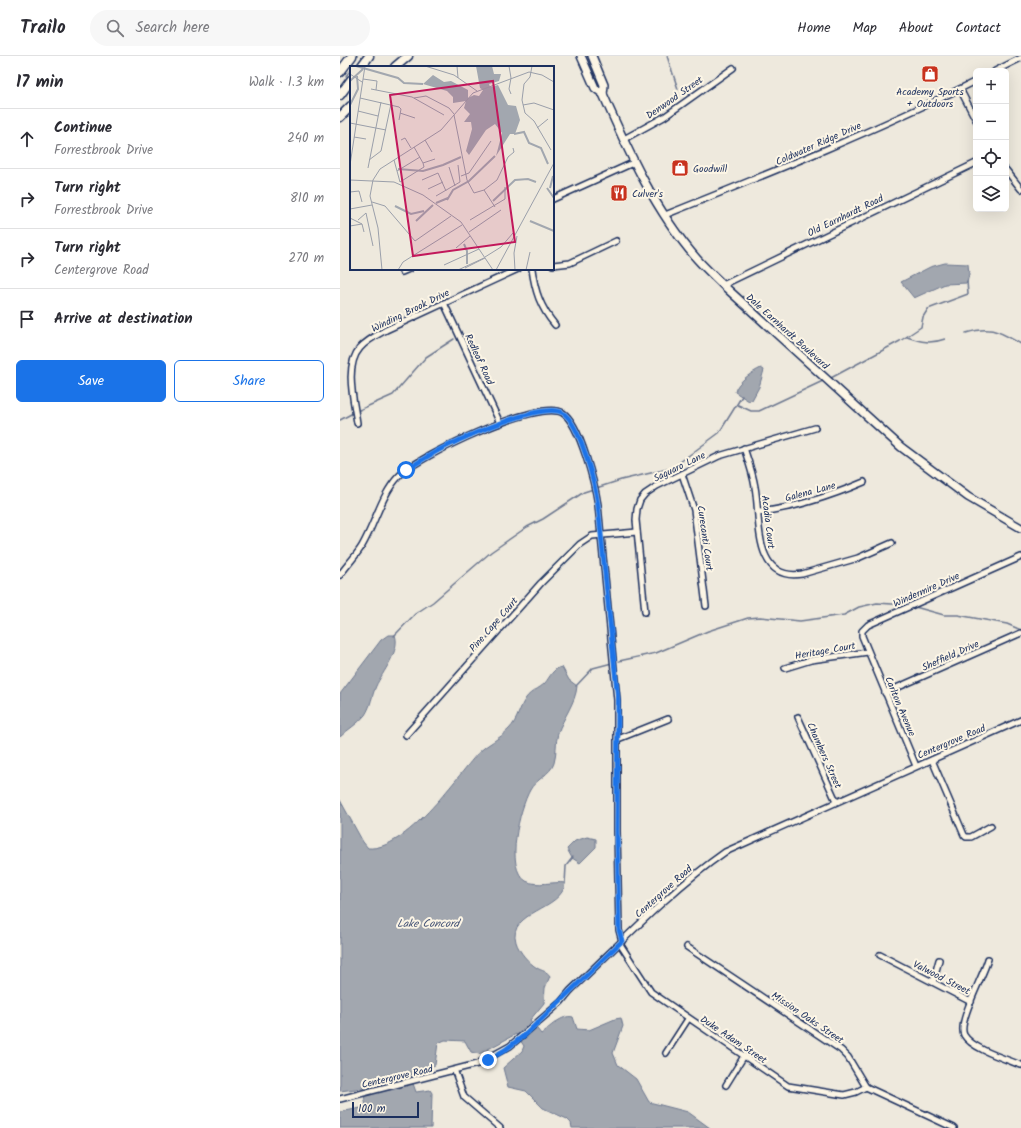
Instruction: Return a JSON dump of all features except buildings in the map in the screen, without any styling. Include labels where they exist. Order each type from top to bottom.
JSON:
[{"type":"highway","points":[[340,72],[352,56]]},
{"type":"highway","points":[[362,66],[369,56]]},
{"type":"highway","points":[[396,66],[408,56]]},
{"type":"highway","points":[[340,95],[350,81]]},
{"type":"highway","points":[[340,117],[350,107]]},
{"type":"main road","name":"Dale Earnhardt Boulevard","points":[[581,56],[595,88],[603,94],[635,162],[665,215],[697,259],[723,285],[901,447],[968,497],[1021,528]]},
{"type":"main road","name":"Dale Earnhardt Boulevard","points":[[592,56],[604,85],[603,94]]},
{"type":"street","points":[[1001,68],[1021,58]]},
{"type":"street","name":"Denwood Street","points":[[624,139],[664,117],[733,68]]},
{"type":"street","name":"Coldwater Ridge Drive","points":[[665,215],[798,162],[915,111],[973,82]]},
{"type":"street","points":[[960,89],[973,114]]},
{"type":"street","points":[[554,199],[635,162]]},
{"type":"street","name":"Old Earnhardt Road","points":[[723,285],[973,164]]},
{"type":"street","points":[[1009,174],[1021,189]]},
{"type":"street","points":[[554,265],[570,263],[616,241]]},
{"type":"street","points":[[402,272],[407,270]]},
{"type":"street","name":"Winding Brook Drive","points":[[357,423],[352,368],[359,349],[368,341],[386,330],[516,270]]},
{"type":"street","points":[[532,270],[537,296],[548,317],[555,325]]},
{"type":"street","name":"Redleaf Road","points":[[444,303],[500,423]]},
{"type":"street","points":[[340,575],[362,546],[392,486],[400,475],[446,446],[500,423],[541,411],[561,411],[567,416],[575,430],[592,477],[601,535],[615,669],[618,739],[617,831],[619,930],[621,942]]},
{"type":"street","name":"Saguaro Lane","points":[[646,612],[637,532],[636,509],[640,500],[645,494],[657,486],[720,456],[815,428]]},
{"type":"street","name":"Acadia Court","points":[[744,448],[755,485],[763,552],[768,563],[779,572],[792,575],[858,558],[892,543]]},
{"type":"street","name":"Curecanti Court","points":[[682,474],[694,510],[706,606]]},
{"type":"street","name":"Galena Lane","points":[[759,512],[775,510],[841,492],[864,482]]},
{"type":"street","name":"Pine Cape Court","points":[[406,735],[554,568],[587,539],[601,535],[637,532]]},
{"type":"street","name":"Windermire Drive","points":[[868,652],[862,631],[868,625],[1021,557]]},
{"type":"street","name":"Sheffield Drive","points":[[885,693],[1021,633]]},
{"type":"street","name":"Heritage Court","points":[[785,668],[810,660],[868,652]]},
{"type":"street","name":"Carlton Avenue","points":[[868,652],[916,766]]},
{"type":"street","name":"Chambers Street","points":[[798,717],[836,801]]},
{"type":"street","points":[[618,739],[668,720]]},
{"type":"street","name":"Centergrove Road","points":[[340,1099],[455,1072],[477,1064],[505,1050],[560,1002],[621,942],[695,874],[725,852],[836,801],[1021,720]]},
{"type":"street","points":[[932,760],[964,835],[966,837],[971,837],[991,826]]},
{"type":"street","name":"Duke Adam Street","points":[[621,942],[651,992],[688,1019],[788,1086],[844,1095],[856,1092],[866,1087]]},
{"type":"street","name":"Mission Oaks Street","points":[[688,947],[841,1050],[848,1057],[866,1087]]},
{"type":"street","name":"Valwood Street","points":[[880,955],[971,1002],[963,1026],[965,1036],[974,1044],[997,1056],[1021,1065]]},
{"type":"street","points":[[971,1002],[988,959]]},
{"type":"street","points":[[933,982],[939,960]]},
{"type":"street","points":[[666,1053],[688,1019]]},
{"type":"street","points":[[726,1085],[744,1056]]},
{"type":"street","points":[[455,1072],[464,1097],[500,1128]]},
{"type":"street","points":[[866,1087],[954,1128]]},
{"type":"water","points":[[945,263],[968,264],[969,274],[967,283],[945,284],[914,298],[901,282],[930,267]]},
{"type":"water","points":[[761,368],[764,370],[759,387],[752,400],[749,401],[735,392],[741,382],[753,372]]},
{"type":"water","points":[[388,635],[395,635],[395,647],[390,661],[376,686],[367,712],[340,737],[340,694],[381,640]]},
{"type":"water","name":"Lake Concord","points":[[562,667],[569,680],[577,686],[576,692],[558,733],[554,763],[550,770],[532,786],[522,810],[516,837],[516,864],[519,874],[526,881],[535,884],[565,883],[562,892],[555,899],[527,917],[515,932],[519,950],[534,966],[546,972],[550,976],[545,988],[544,1003],[530,1020],[541,1034],[560,1019],[569,1017],[573,1017],[577,1029],[589,1030],[621,1018],[623,1026],[613,1053],[618,1065],[636,1079],[649,1102],[688,1112],[710,1128],[572,1128],[571,1123],[567,1119],[543,1108],[526,1091],[508,1087],[503,1068],[522,1051],[524,1046],[516,1034],[479,1054],[471,1052],[465,1041],[445,1040],[438,1043],[435,1065],[410,1075],[416,1092],[430,1090],[432,1093],[431,1128],[340,1128],[340,1112],[366,1107],[363,1088],[340,1091],[340,800],[363,842],[368,848],[383,846],[398,838],[429,811],[478,753],[502,736],[509,729],[528,696],[545,683],[556,669]]},
{"type":"water","points":[[587,837],[596,839],[596,847],[580,863],[572,858],[567,849],[575,841]]},
{"type":"waterway","points":[[667,56],[678,89]]},
{"type":"waterway","points":[[346,76],[350,71]]},
{"type":"waterway","points":[[829,379],[900,341],[921,327],[923,317],[928,309],[968,294],[967,281]]},
{"type":"waterway","points":[[966,333],[982,330],[995,331],[1021,344]]},
{"type":"waterway","points":[[907,337],[926,342],[935,342],[945,339]]},
{"type":"waterway","points":[[357,411],[393,395],[426,357],[454,339]]},
{"type":"waterway","points":[[738,405],[751,411],[759,411],[825,380]]},
{"type":"waterway","points":[[394,636],[415,614],[433,602],[491,552],[527,527],[543,519],[584,492],[621,480],[672,468],[719,433],[742,396]]},
{"type":"waterway","points":[[340,420],[353,413]]},
{"type":"waterway","points":[[619,661],[656,653],[708,631],[748,618],[760,617],[800,621],[844,615],[859,607],[877,603],[907,605]]},
{"type":"waterway","points":[[915,607],[944,615],[958,615],[1007,624],[1021,630]]},
{"type":"waterway","points":[[576,686],[593,668],[612,663]]},
{"type":"waterway","points":[[565,884],[566,866],[573,857]]},
{"type":"place","name":"Academy Sports + Outdoors","points":[[930,74]]},
{"type":"place","name":"Goodwill","points":[[680,168]]},
{"type":"place","name":"Culver's","points":[[619,193]]},
{"type":"route","points":[[406,470],[446,446],[500,423],[541,411],[557,410],[561,411],[567,416],[575,430],[585,454],[598,505],[606,598],[618,700],[617,831],[620,908],[619,930],[622,941],[526,1034],[505,1050],[488,1060]]}]
